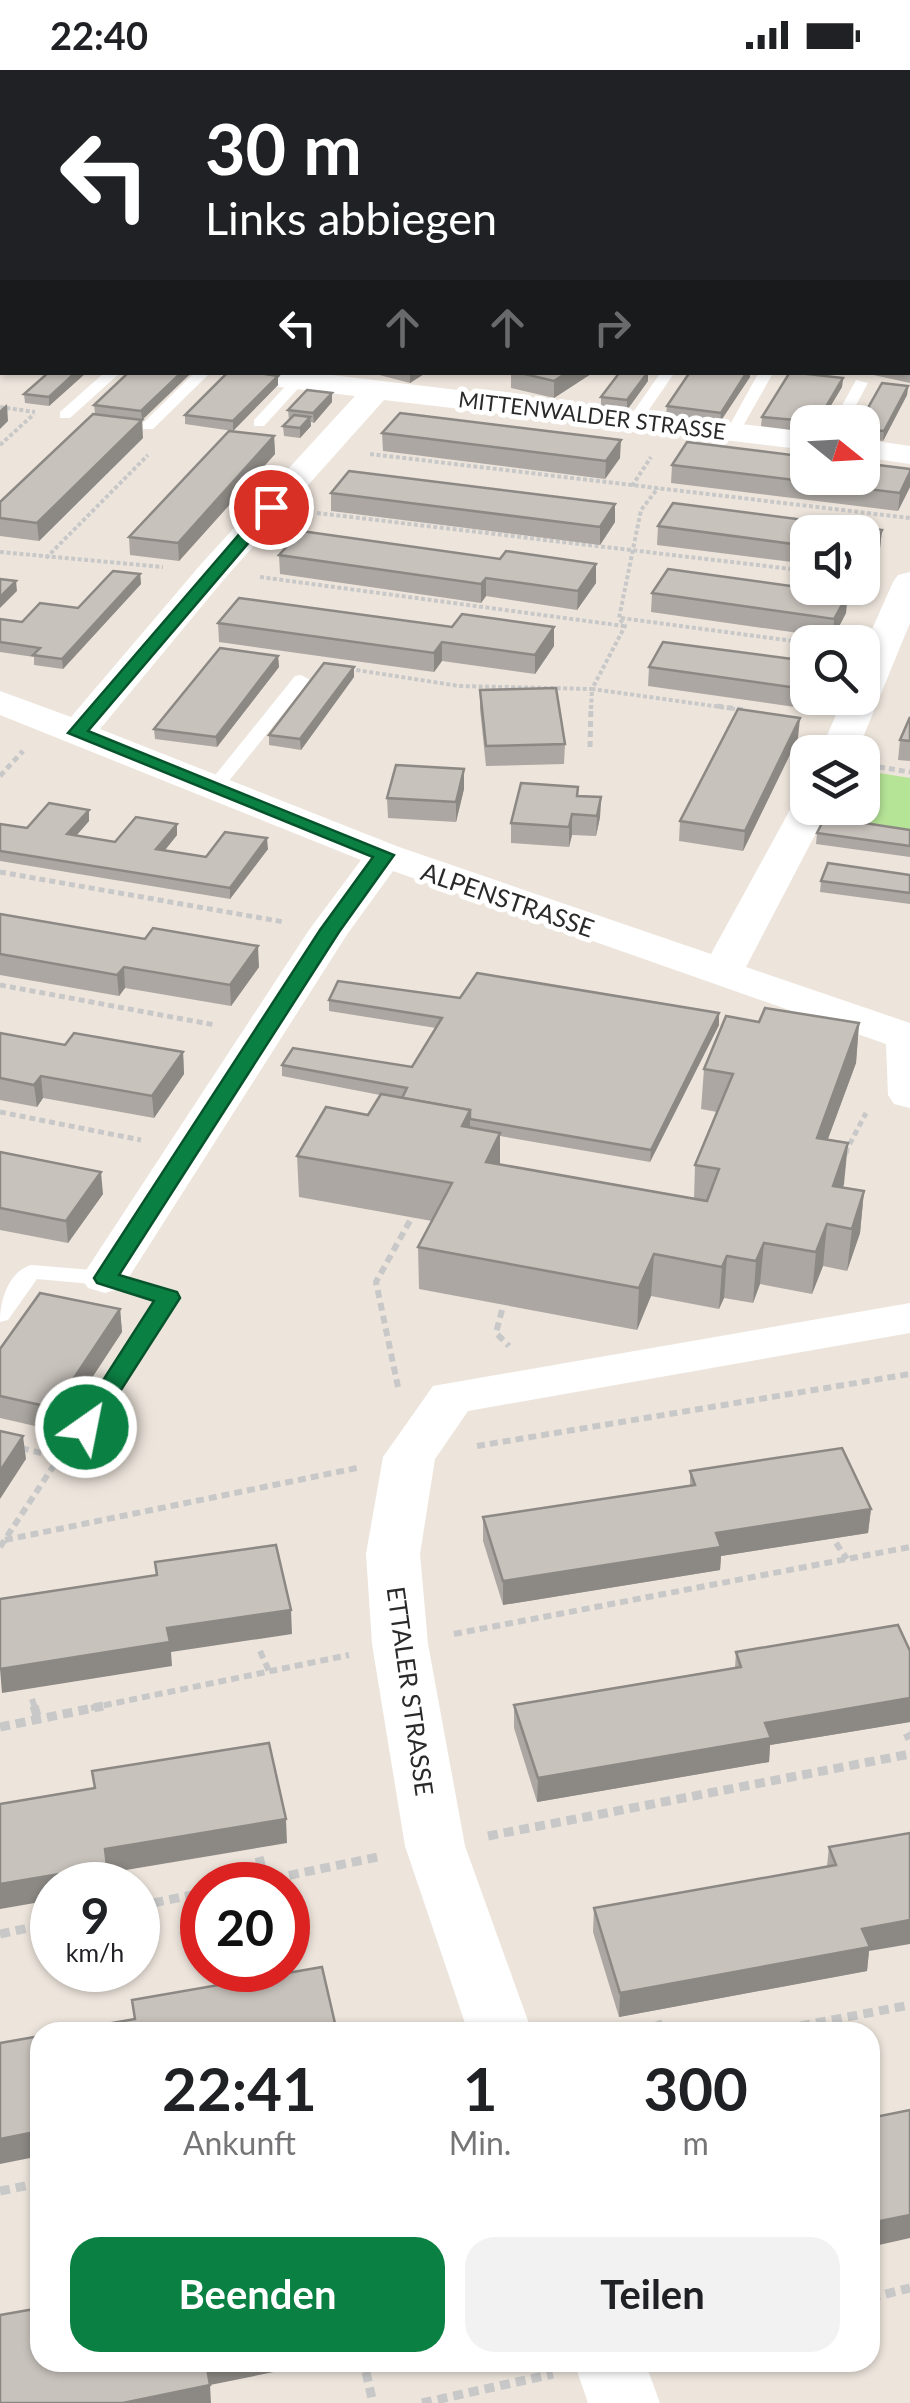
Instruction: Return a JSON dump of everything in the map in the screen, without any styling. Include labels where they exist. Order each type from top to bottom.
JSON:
[{"type":"street","name":"MITTENWALDER STRASSE","points":[[256,375],[790,439]]},
{"type":"street","points":[[77,733],[214,570],[377,390]]},
{"type":"street","points":[[880,451],[910,455]]},
{"type":"street","points":[[845,735],[910,582]]},
{"type":"street","name":"ALPENSTRASSE","points":[[0,702],[385,855],[909,1038]]},
{"type":"street","points":[[720,974],[801,825]]},
{"type":"street","points":[[106,1278],[330,930],[385,855]]},
{"type":"street","points":[[892,1097],[909,1038]]},
{"type":"street","name":"ETTALER STRASSE","points":[[497,2022],[435,1846],[400,1644],[393,1554],[409,1457],[451,1398],[910,1318]]},
{"type":"lane","points":[[65,415],[111,375]]},
{"type":"lane","points":[[148,426],[201,375]]},
{"type":"lane","points":[[634,421],[666,375]]},
{"type":"lane","points":[[733,432],[765,375]]},
{"type":"lane","points":[[259,424],[299,380]]},
{"type":"lane","points":[[850,405],[862,383]]},
{"type":"lane","points":[[214,788],[301,680]]},
{"type":"lane","points":[[0,1315],[31,1272],[106,1278],[168,1298],[86,1427]]},
{"type":"path","points":[[0,407],[36,412]]},
{"type":"path","points":[[46,558],[160,442]]},
{"type":"path","points":[[324,448],[910,518]]},
{"type":"path","points":[[625,626],[620,618],[641,510],[658,488]]},
{"type":"path","points":[[271,507],[790,569]]},
{"type":"path","points":[[0,552],[214,570],[625,626]]},
{"type":"path","points":[[620,618],[790,641]]},
{"type":"path","points":[[590,747],[592,689],[625,626]]},
{"type":"path","points":[[346,669],[459,686],[592,689],[758,712]]},
{"type":"path","points":[[880,768],[910,772]]},
{"type":"path","points":[[0,872],[330,930]]},
{"type":"path","points":[[0,986],[264,1034]]},
{"type":"path","points":[[836,1169],[892,1097]]},
{"type":"path","points":[[0,1112],[189,1149]]},
{"type":"path","points":[[409,1457],[376,1282],[412,1217]]},
{"type":"path","points":[[0,1548],[56,1457],[86,1427]]},
{"type":"path","points":[[19,1448],[56,1457]]},
{"type":"path","points":[[836,1542],[847,1559]]},
{"type":"path","points":[[260,1651],[269,1671]]},
{"type":"path","points":[[32,1698],[38,1719]]},
{"type":"path","points":[[310,1871],[910,1754]]},
{"type":"path","points":[[259,1856],[260,1862]]},
{"type":"path","points":[[0,1934],[30,1928]]},
{"type":"path","points":[[821,2022],[910,2005]]},
{"type":"path","points":[[0,2191],[30,2185]]},
{"type":"path","points":[[880,2296],[910,2288]]},
{"type":"path","points":[[366,2372],[373,2403]]},
{"type":"path","points":[[422,2403],[600,2379]]},
{"type":"green space","points":[[880,773],[910,778],[910,837],[847,827],[880,825]]},
{"type":"building","points":[[46,375],[73,375],[49,397],[24,394]]},
{"type":"building","points":[[126,375],[179,375],[141,411],[94,405]]},
{"type":"building","points":[[225,375],[278,376],[233,421],[185,415]]},
{"type":"building","points":[[529,375],[563,375],[554,381]]},
{"type":"building","points":[[618,375],[646,375],[627,400],[601,397]]},
{"type":"building","points":[[688,375],[745,375],[721,413],[667,406]]},
{"type":"building","points":[[788,375],[843,378],[827,405],[790,405],[790,420],[762,417]]},
{"type":"building","points":[[882,383],[908,386],[884,431],[880,431],[880,405],[870,405]]},
{"type":"building","points":[[307,390],[332,393],[313,413],[288,410]]},
{"type":"building","points":[[400,413],[621,440],[606,461],[382,433]]},
{"type":"building","points":[[93,414],[142,420],[37,523],[0,518],[0,502]]},
{"type":"building","points":[[294,415],[310,417],[300,428],[283,426]]},
{"type":"building","points":[[229,431],[274,436],[178,543],[129,537]]},
{"type":"building","points":[[687,442],[790,455],[790,479],[672,465]]},
{"type":"building","points":[[880,465],[910,469],[900,493],[880,491]]},
{"type":"building","points":[[349,471],[615,504],[600,527],[331,493]]},
{"type":"building","points":[[673,503],[790,518],[790,544],[658,526]]},
{"type":"building","points":[[301,531],[500,559],[506,551],[596,564],[578,591],[486,578],[481,584],[279,555]]},
{"type":"building","points":[[668,569],[790,586],[790,605],[842,605],[834,619],[652,593]]},
{"type":"building","points":[[113,571],[140,574],[62,659],[33,655],[40,648],[0,642],[0,619],[22,622],[40,603],[78,608]]},
{"type":"building","points":[[0,579],[16,581],[0,597]]},
{"type":"building","points":[[239,598],[452,627],[462,614],[554,627],[535,655],[442,642],[434,653],[218,623]]},
{"type":"building","points":[[663,642],[790,659],[790,687],[649,667]]},
{"type":"building","points":[[220,648],[278,656],[216,737],[154,729]]},
{"type":"building","points":[[324,663],[354,667],[300,739],[269,735]]},
{"type":"building","points":[[556,688],[565,744],[486,746],[480,690]]},
{"type":"building","points":[[738,709],[800,718],[745,831],[680,821]]},
{"type":"building","points":[[910,717],[910,741],[900,740]]},
{"type":"building","points":[[396,765],[464,769],[456,802],[387,798]]},
{"type":"building","points":[[521,783],[578,787],[577,796],[601,797],[597,816],[572,814],[569,827],[511,823]]},
{"type":"building","points":[[49,803],[89,810],[67,834],[115,842],[136,817],[177,824],[156,849],[206,857],[225,832],[267,838],[230,888],[0,851],[0,824],[27,828]]},
{"type":"building","points":[[821,825],[877,825],[910,830],[910,846],[817,833]]},
{"type":"building","points":[[828,863],[910,875],[910,893],[821,881]]},
{"type":"building","points":[[0,914],[145,939],[153,928],[258,946],[230,985],[124,967],[117,975],[0,954]]},
{"type":"building","points":[[477,973],[719,1013],[651,1150],[470,1119],[470,1110],[402,1098],[407,1088],[282,1065],[293,1048],[412,1067],[442,1018],[329,1000],[338,981],[460,998]]},
{"type":"building","points":[[765,1008],[859,1023],[817,1138],[848,1143],[833,1186],[864,1191],[852,1229],[827,1224],[816,1252],[764,1243],[756,1261],[727,1256],[722,1267],[654,1254],[639,1288],[418,1247],[452,1183],[297,1156],[326,1107],[368,1115],[381,1094],[470,1110],[462,1126],[500,1133],[486,1162],[707,1201],[719,1169],[695,1165],[733,1074],[704,1069],[726,1016],[759,1022]]},
{"type":"building","points":[[0,1033],[65,1045],[74,1033],[183,1052],[152,1096],[41,1076],[34,1085],[0,1078]]},
{"type":"building","points":[[0,1152],[101,1172],[66,1221],[0,1208]]},
{"type":"building","points":[[40,1293],[120,1309],[54,1408],[0,1396],[0,1349]]},
{"type":"building","points":[[0,1431],[23,1436],[0,1471]]},
{"type":"building","points":[[842,1448],[871,1509],[716,1533],[721,1547],[503,1581],[483,1517],[695,1485],[690,1471]]},
{"type":"building","points":[[276,1545],[291,1610],[167,1628],[170,1642],[0,1669],[0,1599],[157,1575],[155,1562]]},
{"type":"building","points":[[898,1625],[910,1651],[910,1698],[765,1723],[771,1738],[538,1778],[514,1705],[741,1667],[736,1652]]},
{"type":"building","points":[[269,1743],[286,1819],[105,1849],[107,1862],[30,1862],[30,1879],[0,1884],[0,1804],[95,1788],[92,1771]]},
{"type":"building","points":[[910,1833],[910,1920],[862,1929],[870,1947],[620,1993],[594,1908],[836,1865],[829,1847]]},
{"type":"building","points":[[322,1967],[335,2022],[118,2022],[135,2019],[132,2000],[180,1992],[310,1992],[310,1969]]},
{"type":"building","points":[[30,2038],[30,2133],[0,2139],[0,2043]]},
{"type":"building","points":[[910,2110],[910,2215],[880,2221],[880,2116]]},
{"type":"building","points":[[30,2310],[30,2372],[208,2372],[210,2385],[123,2403],[0,2403],[0,2315]]},
{"type":"route","points":[[86,1427],[168,1298],[106,1278],[330,930],[385,855],[77,733],[271,507]]}]
